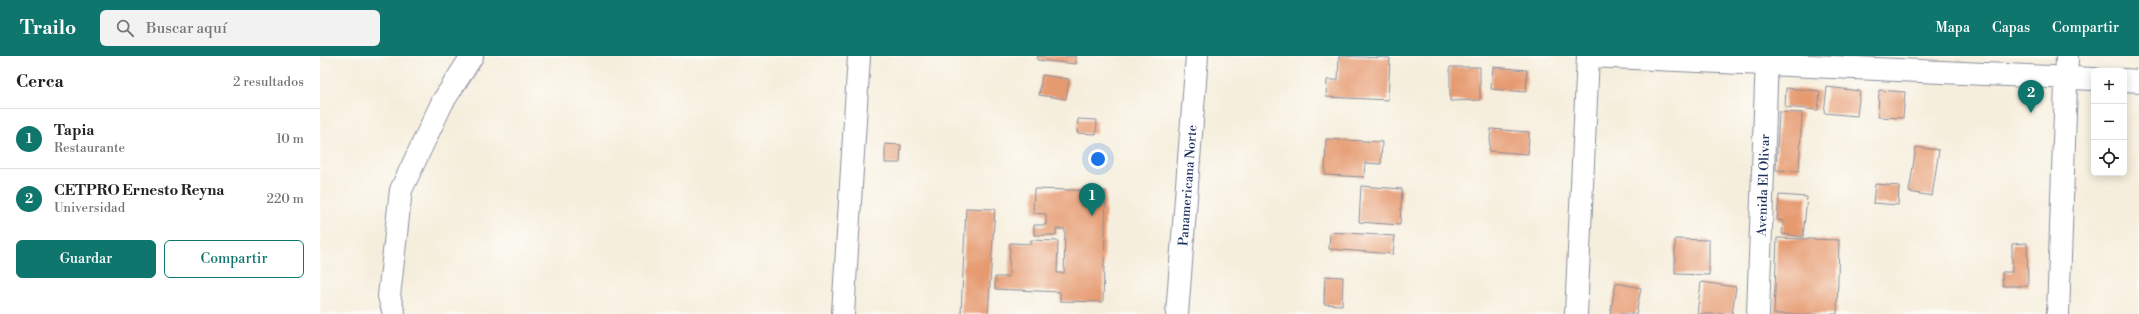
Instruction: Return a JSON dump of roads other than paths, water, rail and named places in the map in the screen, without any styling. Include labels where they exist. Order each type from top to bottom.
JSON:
[{"type":"main road","points":[[394,314],[389,296],[401,190],[442,103],[472,56]]},
{"type":"main road","points":[[843,314],[859,56]]},
{"type":"main road","name":"Panamericana Norte","points":[[1177,314],[1198,56]]},
{"type":"main road","points":[[1576,314],[1589,56],[1766,60],[2091,79]]},
{"type":"main road","points":[[2058,314],[2067,56]]},
{"type":"main road","name":"Avenida El Olivar","points":[[1758,314],[1766,60]]},
{"type":"main road","points":[[2127,80],[2139,81]]},
{"type":"place","name":"CETPRO Ernesto Reyna","points":[[2031,113]]},
{"type":"place","name":"Tapia","points":[[1092,216]]}]
